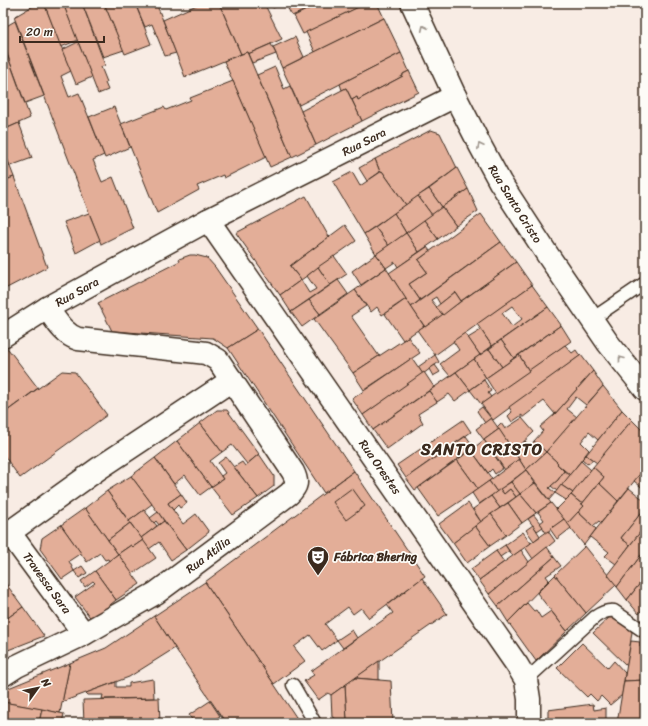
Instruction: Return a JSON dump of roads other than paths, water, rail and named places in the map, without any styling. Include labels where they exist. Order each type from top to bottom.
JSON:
[{"type":"street","name":"Rua Santo Cristo","points":[[412,3],[480,147],[500,182],[608,343],[645,389]]},
{"type":"street","name":"Rua Sara","points":[[232,380],[218,360],[206,353],[78,339],[62,328],[47,308],[208,220],[455,96]]},
{"type":"street","name":"Rua Orestes","points":[[208,220],[517,664],[526,680],[529,699],[529,723]]},
{"type":"street","points":[[3,336],[47,308]]},
{"type":"street","points":[[6,535],[98,469],[232,380]]},
{"type":"street","name":"Rua Atília","points":[[3,675],[17,666],[84,634],[156,593],[294,490],[296,478],[293,472],[232,380]]},
{"type":"street","name":"Travessa Sara","points":[[6,535],[84,634]]},
{"type":"lane","points":[[592,319],[645,283]]},
{"type":"lane","points":[[526,680],[602,613],[610,610],[614,611],[645,632]]},
{"type":"lane","points":[[294,685],[315,723]]},
{"type":"place","name":"Fábrica Bhering","points":[[318,576]]},
{"type":"district","name":"SANTO CRISTO","points":[[482,449]]}]
